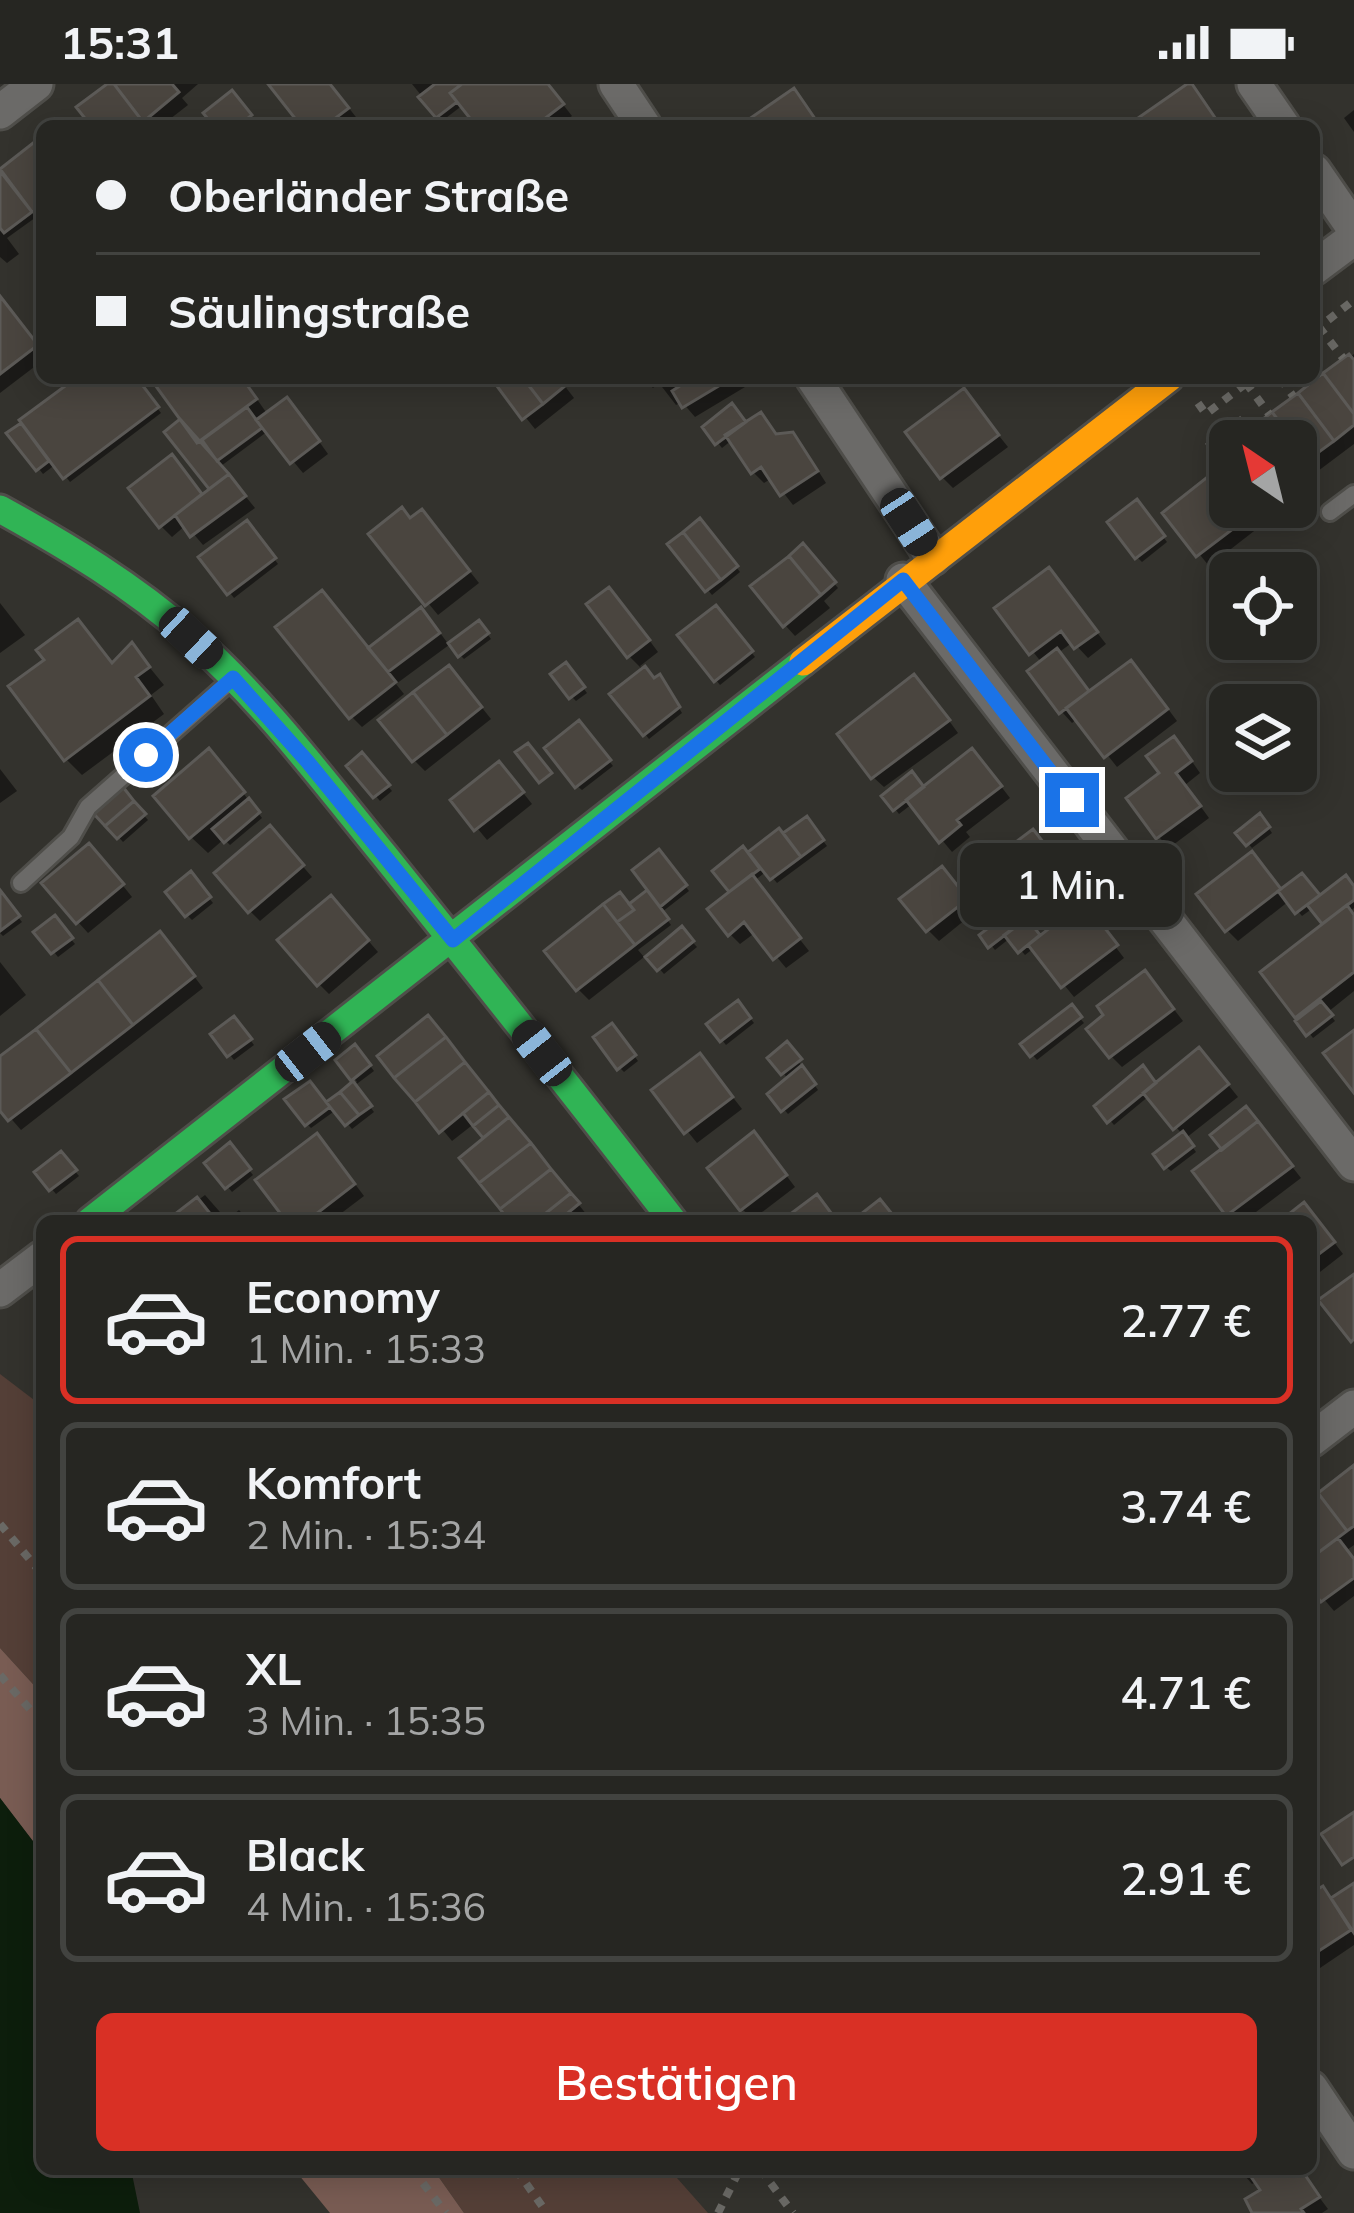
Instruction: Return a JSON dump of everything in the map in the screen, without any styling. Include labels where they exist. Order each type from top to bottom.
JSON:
[{"type":"street","points":[[0,112],[36,84]]},
{"type":"street","points":[[616,84],[640,120]]},
{"type":"street","points":[[1254,84],[1279,120]]},
{"type":"street","points":[[1320,180],[1354,229]]},
{"type":"street","points":[[1320,264],[1354,238]]},
{"type":"street","points":[[817,384],[933,559]]},
{"type":"street","points":[[98,1215],[453,940],[903,580],[1161,384]]},
{"type":"street","points":[[0,508],[94,561],[165,614],[233,678],[453,940],[668,1215]]},
{"type":"street","points":[[903,580],[1354,1164]]},
{"type":"street","points":[[0,1290],[36,1263]]},
{"type":"street","points":[[1317,1435],[1354,1407]]},
{"type":"street","points":[[1317,2097],[1354,2152]]},
{"type":"lane","points":[[1330,512],[1354,494]]},
{"type":"lane","points":[[21,883],[71,837],[88,807],[233,678]]},
{"type":"path","points":[[1320,327],[1354,300]]},
{"type":"path","points":[[1344,307],[1354,321]]},
{"type":"path","points":[[1320,332],[1343,358]]},
{"type":"path","points":[[1192,396],[1206,414],[1246,384]]},
{"type":"path","points":[[1252,384],[1269,414]]},
{"type":"path","points":[[1285,384],[1294,396]]},
{"type":"path","points":[[0,1524],[36,1567]]},
{"type":"path","points":[[0,1675],[36,1717]]},
{"type":"path","points":[[417,2175],[446,2213]]},
{"type":"path","points":[[520,2175],[547,2213]]},
{"type":"path","points":[[718,2213],[737,2175]]},
{"type":"path","points":[[764,2175],[793,2213]]},
{"type":"shaded area","points":[[0,1374],[36,1401],[36,1687],[0,1648]]},
{"type":"shaded area","points":[[0,1648],[36,1687],[36,1845],[0,1798]]},
{"type":"shaded area","points":[[0,1798],[36,1845],[36,2175],[132,2175],[140,2213],[0,2213]]},
{"type":"shaded area","points":[[299,2175],[437,2175],[464,2213],[330,2213]]},
{"type":"shaded area","points":[[437,2175],[674,2175],[708,2213],[464,2213]]},
{"type":"building","points":[[107,84],[114,84],[141,120],[86,120],[76,107]]},
{"type":"building","points":[[114,84],[172,84],[179,92],[141,120]]},
{"type":"building","points":[[268,84],[330,84],[349,108],[333,120],[296,120]]},
{"type":"building","points":[[435,84],[462,84],[450,93],[457,102],[436,118],[418,97]]},
{"type":"building","points":[[462,84],[548,84],[564,104],[543,120],[471,120],[450,93]]},
{"type":"building","points":[[1192,84],[1217,120],[1140,120]]},
{"type":"building","points":[[794,88],[816,120],[748,120]]},
{"type":"building","points":[[232,90],[252,115],[246,120],[209,120],[203,113]]},
{"type":"building","points":[[36,141],[36,210],[32,212],[0,169]]},
{"type":"building","points":[[0,171],[32,212],[4,233],[0,228]]},
{"type":"building","points":[[0,296],[36,347],[0,374]]},
{"type":"building","points":[[1349,354],[1354,360],[1354,414],[1323,373]]},
{"type":"building","points":[[1323,373],[1354,414],[1354,425],[1334,441],[1298,393],[1309,384],[1320,384]]},
{"type":"building","points":[[68,384],[142,384],[159,407],[63,479],[19,420]]},
{"type":"building","points":[[154,384],[246,384],[257,399],[197,443]]},
{"type":"building","points":[[495,384],[528,384],[543,404],[522,420]]},
{"type":"building","points":[[528,384],[564,384],[565,386],[543,404]]},
{"type":"building","points":[[683,384],[722,384],[682,408],[672,391]]},
{"type":"building","points":[[964,388],[999,435],[940,479],[905,432]]},
{"type":"building","points":[[1298,393],[1334,441],[1317,453],[1317,420],[1278,420],[1272,412]]},
{"type":"building","points":[[287,397],[320,441],[290,464],[256,420]]},
{"type":"building","points":[[732,403],[746,422],[715,445],[702,427]]},
{"type":"building","points":[[247,407],[262,428],[217,461],[202,440]]},
{"type":"building","points":[[761,412],[776,434],[793,432],[818,471],[780,496],[761,467],[751,474],[725,435]]},
{"type":"building","points":[[180,419],[229,474],[209,489],[164,432]]},
{"type":"building","points":[[21,423],[49,461],[36,471],[6,433]]},
{"type":"building","points":[[172,454],[202,494],[159,528],[128,488]]},
{"type":"building","points":[[229,474],[246,496],[190,537],[175,515]]},
{"type":"building","points":[[1209,476],[1209,528],[1234,528],[1196,557],[1162,513]]},
{"type":"building","points":[[1137,499],[1165,536],[1135,559],[1107,522]]},
{"type":"building","points":[[402,507],[410,518],[422,509],[470,571],[425,606],[368,534]]},
{"type":"building","points":[[700,518],[738,566],[721,580],[683,532]]},
{"type":"building","points":[[247,520],[276,558],[227,595],[198,557]]},
{"type":"building","points":[[683,532],[721,580],[705,592],[667,544]]},
{"type":"building","points":[[803,543],[836,582],[821,595],[789,556]]},
{"type":"building","points":[[789,556],[821,595],[783,627],[750,586]]},
{"type":"building","points":[[1049,567],[1098,632],[1074,649],[1061,631],[1029,655],[994,608]]},
{"type":"building","points":[[609,587],[650,640],[627,658],[586,604]]},
{"type":"building","points":[[322,590],[396,682],[349,719],[275,627]]},
{"type":"building","points":[[716,605],[753,651],[714,682],[677,635]]},
{"type":"building","points":[[421,607],[440,633],[388,672],[368,648]]},
{"type":"building","points":[[78,619],[112,663],[132,642],[150,667],[136,677],[150,696],[64,761],[8,686],[44,660],[36,650]]},
{"type":"building","points":[[479,620],[489,633],[458,657],[448,643]]},
{"type":"building","points":[[1057,648],[1089,691],[1059,714],[1027,671]]},
{"type":"building","points":[[1131,660],[1168,709],[1104,758],[1066,708]]},
{"type":"building","points":[[566,662],[585,687],[569,699],[550,674]]},
{"type":"building","points":[[449,665],[482,707],[447,735],[413,692]]},
{"type":"building","points":[[645,666],[654,678],[660,674],[680,707],[643,736],[609,694]]},
{"type":"building","points":[[914,674],[950,720],[871,779],[837,734]]},
{"type":"building","points":[[413,692],[447,735],[412,762],[378,720]]},
{"type":"building","points":[[579,720],[611,760],[575,788],[544,748]]},
{"type":"building","points":[[1174,736],[1192,761],[1176,773],[1201,806],[1156,839],[1126,798],[1159,773],[1146,756]]},
{"type":"building","points":[[528,743],[552,773],[539,783],[515,752]]},
{"type":"building","points":[[209,748],[245,792],[189,839],[153,796]]},
{"type":"building","points":[[972,748],[1002,786],[957,820],[961,825],[939,843],[906,800]]},
{"type":"building","points":[[362,752],[390,785],[373,798],[346,766]]},
{"type":"building","points":[[499,761],[524,792],[474,831],[450,800]]},
{"type":"building","points":[[912,771],[924,787],[893,811],[881,796]]},
{"type":"building","points":[[123,787],[134,801],[105,826],[93,813]]},
{"type":"building","points":[[249,798],[260,812],[224,843],[212,829]]},
{"type":"building","points":[[134,801],[146,814],[117,839],[105,826]]},
{"type":"building","points":[[1260,813],[1270,827],[1246,846],[1235,833]]},
{"type":"building","points":[[807,816],[824,840],[801,857],[783,833]]},
{"type":"building","points":[[270,825],[304,865],[248,913],[214,873]]},
{"type":"building","points":[[779,828],[801,857],[770,880],[748,852]]},
{"type":"building","points":[[1033,829],[1064,869],[1008,913],[978,871]]},
{"type":"building","points":[[89,843],[124,884],[76,924],[41,883]]},
{"type":"building","points":[[743,846],[760,869],[729,892],[712,871]]},
{"type":"building","points":[[659,849],[687,885],[660,907],[632,870]]},
{"type":"building","points":[[1252,851],[1281,889],[1225,932],[1196,894]]},
{"type":"building","points":[[942,866],[968,899],[926,932],[899,899]]},
{"type":"building","points":[[191,871],[211,897],[185,917],[165,892]]},
{"type":"building","points":[[1302,873],[1320,895],[1295,914],[1278,891]]},
{"type":"building","points":[[752,874],[801,938],[773,960],[744,922],[728,936],[707,909]]},
{"type":"building","points":[[1346,875],[1354,886],[1354,900],[1322,924],[1307,905]]},
{"type":"building","points":[[0,890],[20,916],[0,931]]},
{"type":"building","points":[[647,890],[669,919],[635,945],[617,922],[634,910],[629,904]]},
{"type":"building","points":[[620,892],[634,910],[617,922],[603,904]]},
{"type":"building","points":[[331,895],[369,940],[317,986],[277,940]]},
{"type":"building","points":[[1084,901],[1118,945],[1061,988],[1028,945]]},
{"type":"building","points":[[603,904],[635,945],[576,991],[544,951]]},
{"type":"building","points":[[1347,905],[1354,915],[1354,972],[1295,1018],[1260,972]]},
{"type":"building","points":[[1008,913],[1013,929],[988,948],[979,935]]},
{"type":"building","points":[[55,915],[73,938],[51,954],[33,932]]},
{"type":"building","points":[[1027,918],[1040,935],[1018,953],[1004,935]]},
{"type":"building","points":[[682,926],[694,941],[657,971],[645,957]]},
{"type":"building","points":[[160,931],[195,976],[133,1025],[98,980]]},
{"type":"building","points":[[1145,970],[1174,1009],[1109,1058],[1086,1029],[1103,1015],[1097,1006]]},
{"type":"building","points":[[98,980],[133,1025],[71,1073],[36,1029]]},
{"type":"building","points":[[738,1000],[751,1018],[720,1042],[706,1024]]},
{"type":"building","points":[[1321,1001],[1333,1015],[1306,1036],[1295,1021]]},
{"type":"building","points":[[1072,1004],[1082,1017],[1030,1057],[1020,1044]]},
{"type":"building","points":[[428,1015],[446,1037],[394,1078],[377,1056]]},
{"type":"building","points":[[234,1016],[252,1039],[227,1057],[210,1034]]},
{"type":"building","points":[[612,1023],[636,1055],[617,1070],[593,1037]]},
{"type":"building","points":[[36,1029],[71,1073],[8,1121],[0,1111],[0,1056]]},
{"type":"building","points":[[1354,1030],[1354,1093],[1323,1053]]},
{"type":"building","points":[[446,1037],[465,1062],[415,1102],[394,1078]]},
{"type":"building","points":[[787,1041],[802,1059],[781,1075],[767,1058]]},
{"type":"building","points":[[355,1044],[371,1065],[351,1081],[335,1060]]},
{"type":"building","points":[[1199,1047],[1229,1084],[1173,1130],[1143,1093]]},
{"type":"building","points":[[700,1053],[733,1097],[684,1134],[651,1090]]},
{"type":"building","points":[[465,1062],[489,1092],[439,1133],[415,1102]]},
{"type":"building","points":[[802,1065],[816,1084],[781,1112],[767,1094]]},
{"type":"building","points":[[1143,1065],[1156,1083],[1107,1123],[1094,1106]]},
{"type":"building","points":[[310,1081],[330,1107],[305,1126],[284,1099]]},
{"type":"building","points":[[353,1081],[372,1106],[359,1115],[340,1092]]},
{"type":"building","points":[[340,1092],[359,1115],[345,1126],[326,1102]]},
{"type":"building","points":[[489,1092],[499,1105],[473,1126],[463,1113]]},
{"type":"building","points":[[499,1105],[509,1117],[483,1138],[473,1126]]},
{"type":"building","points":[[1246,1106],[1258,1121],[1222,1150],[1210,1135]]},
{"type":"building","points":[[509,1117],[531,1143],[479,1183],[459,1158]]},
{"type":"building","points":[[1258,1121],[1293,1166],[1227,1215],[1192,1171]]},
{"type":"building","points":[[754,1131],[787,1175],[740,1211],[707,1168]]},
{"type":"building","points":[[1183,1131],[1194,1146],[1164,1169],[1153,1154]]},
{"type":"building","points":[[317,1133],[355,1184],[315,1215],[281,1215],[255,1180]]},
{"type":"building","points":[[230,1142],[251,1169],[225,1189],[204,1163]]},
{"type":"building","points":[[531,1143],[551,1169],[500,1209],[479,1183]]},
{"type":"building","points":[[61,1151],[77,1170],[49,1191],[34,1172]]},
{"type":"building","points":[[551,1169],[571,1193],[544,1215],[504,1215],[500,1209]]},
{"type":"building","points":[[571,1193],[580,1203],[565,1215],[546,1213]]},
{"type":"building","points":[[817,1194],[833,1215],[789,1215]]},
{"type":"building","points":[[197,1197],[211,1215],[174,1215]]},
{"type":"building","points":[[880,1199],[893,1215],[860,1215]]},
{"type":"building","points":[[1304,1202],[1314,1215],[1288,1215]]},
{"type":"building","points":[[1317,1219],[1335,1242],[1317,1256]]},
{"type":"building","points":[[1354,1274],[1354,1339],[1351,1342],[1318,1300]]},
{"type":"building","points":[[1354,1465],[1354,1526],[1347,1531],[1318,1493]]},
{"type":"building","points":[[1317,1494],[1347,1531],[1317,1554]]},
{"type":"building","points":[[1338,1538],[1354,1559],[1354,1578],[1321,1602],[1317,1597],[1317,1554]]},
{"type":"building","points":[[1354,1812],[1354,1857],[1342,1865],[1321,1834]]},
{"type":"building","points":[[1354,1883],[1354,1933],[1331,1898]]},
{"type":"building","points":[[1323,1886],[1351,1930],[1317,1952],[1317,1890]]},
{"type":"building","points":[[1250,2175],[1305,2175],[1320,2197],[1301,2209],[1304,2213],[1252,2213],[1245,2199],[1260,2190]]},
{"type":"traffic: fast","points":[[0,509],[145,600],[242,687],[384,855],[668,1215]]},
{"type":"traffic: fast","points":[[98,1215],[803,662]]},
{"type":"traffic: slow","points":[[803,662],[1161,384]]},
{"type":"route","points":[[146,755],[233,678],[453,940],[903,580],[1072,800]]}]
